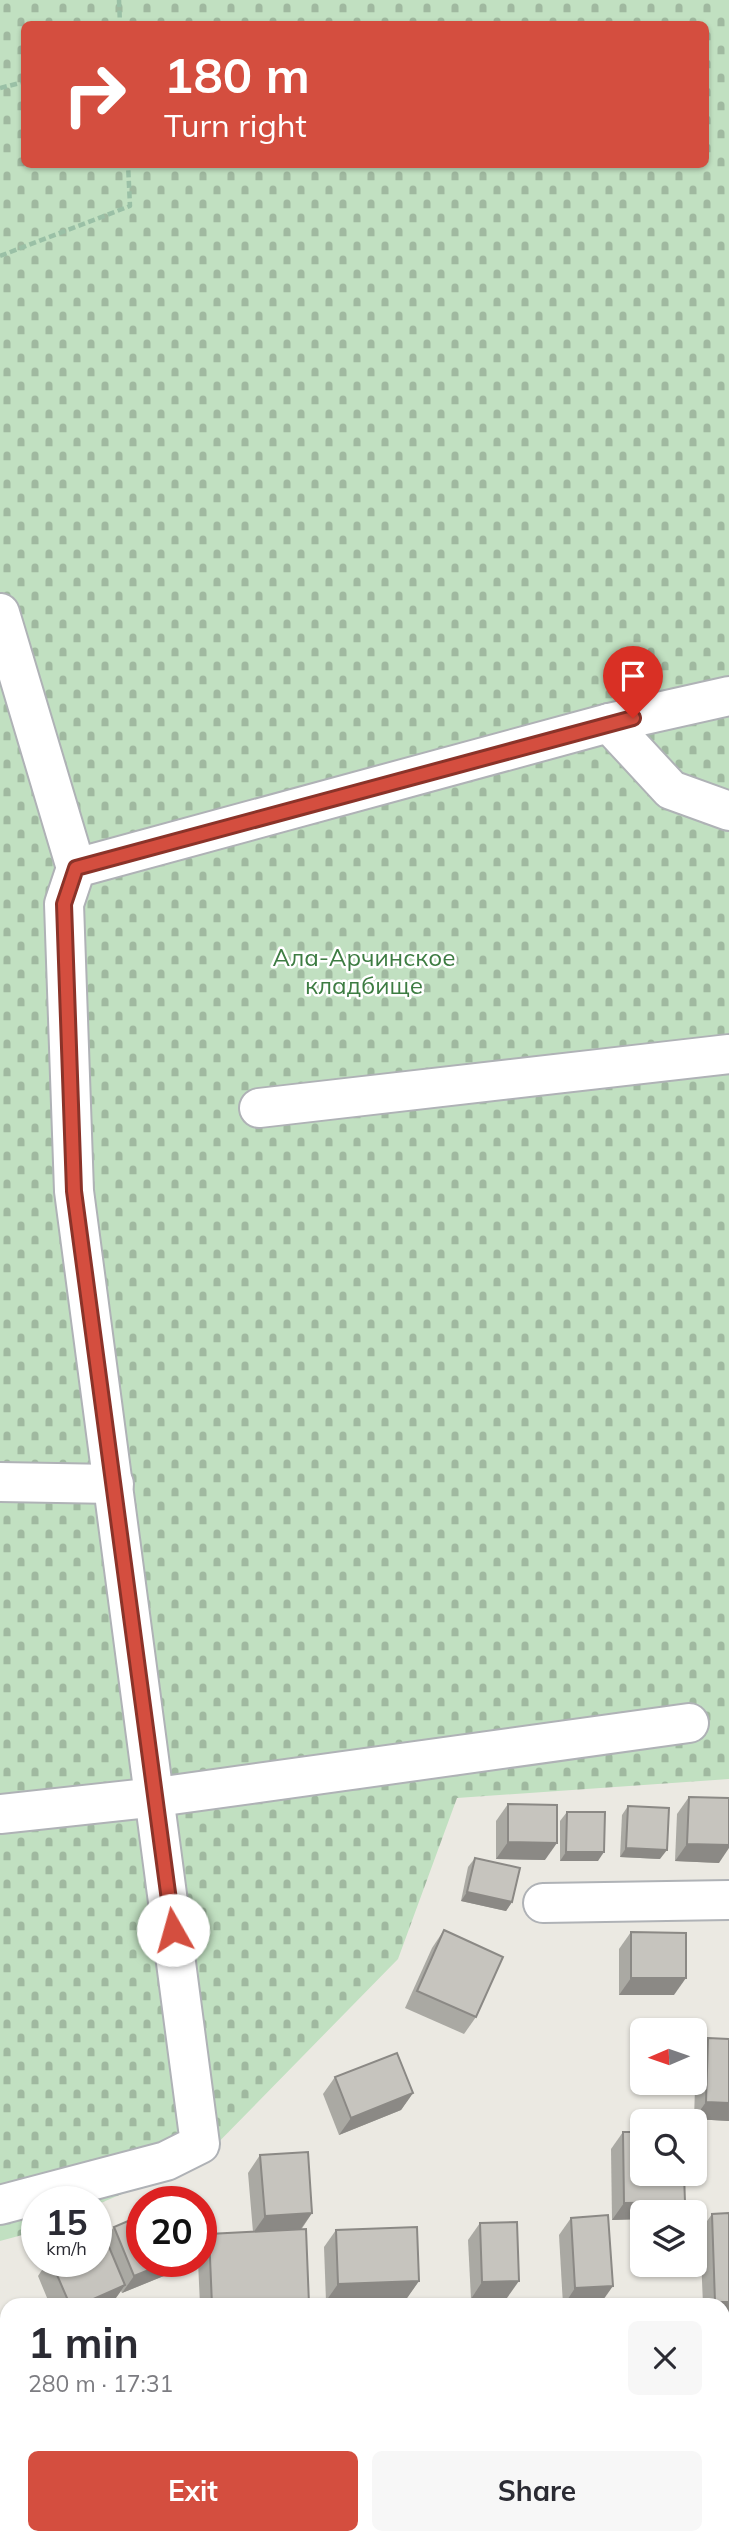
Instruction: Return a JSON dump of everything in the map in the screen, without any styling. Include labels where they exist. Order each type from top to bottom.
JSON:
[{"type":"street","points":[[0,613],[76,868],[64,904],[74,1191],[200,2144],[166,2161],[0,2205]]},
{"type":"street","points":[[76,868],[609,723],[729,696]]},
{"type":"street","points":[[609,723],[671,790],[729,811]]},
{"type":"street","points":[[259,1108],[729,1054]]},
{"type":"street","points":[[0,1482],[114,1484]]},
{"type":"street","points":[[0,1814],[156,1797],[689,1723]]},
{"type":"street","points":[[543,1903],[729,1900]]},
{"type":"path","points":[[119,0],[120,21]]},
{"type":"path","points":[[0,88],[21,83]]},
{"type":"path","points":[[0,256],[130,206],[128,168]]},
{"type":"green space","name":"Ала-Арчинское кладбище","points":[[0,0],[729,0],[729,1779],[457,1798],[398,1959],[201,2160],[140,2186],[126,2186],[126,2192],[112,2198],[112,2186],[21,2186],[21,2235],[0,2241]]},
{"type":"building","points":[[689,1797],[729,1798],[729,1845],[687,1844]]},
{"type":"building","points":[[508,1804],[557,1805],[557,1843],[508,1842]]},
{"type":"building","points":[[628,1806],[669,1808],[667,1850],[626,1848]]},
{"type":"building","points":[[567,1812],[605,1812],[604,1852],[566,1852]]},
{"type":"building","points":[[475,1858],[520,1868],[512,1902],[467,1892]]},
{"type":"building","points":[[444,1930],[503,1957],[476,2017],[417,1991]]},
{"type":"building","points":[[631,1932],[686,1933],[686,1978],[631,1978]]},
{"type":"building","points":[[708,2038],[729,2039],[729,2103],[706,2102]]},
{"type":"building","points":[[397,2053],[413,2093],[351,2118],[335,2077]]},
{"type":"building","points":[[623,2132],[630,2132],[630,2186],[684,2186],[685,2200],[630,2200],[630,2203],[624,2203]]},
{"type":"building","points":[[308,2152],[312,2213],[265,2216],[260,2155]]},
{"type":"building","points":[[729,2213],[729,2298],[715,2298],[712,2214]]},
{"type":"building","points":[[608,2215],[613,2286],[575,2288],[571,2218]]},
{"type":"building","points":[[126,2222],[126,2256],[114,2227]]},
{"type":"building","points":[[517,2222],[519,2281],[482,2282],[480,2223]]},
{"type":"building","points":[[417,2227],[419,2281],[338,2284],[336,2230]]},
{"type":"building","points":[[306,2229],[309,2298],[212,2298],[211,2277],[217,2277],[217,2234]]},
{"type":"building","points":[[112,2254],[125,2285],[96,2298],[67,2298],[58,2277],[112,2277]]},
{"type":"route","points":[[173,1930],[74,1191],[64,904],[76,868],[633,718]]}]
